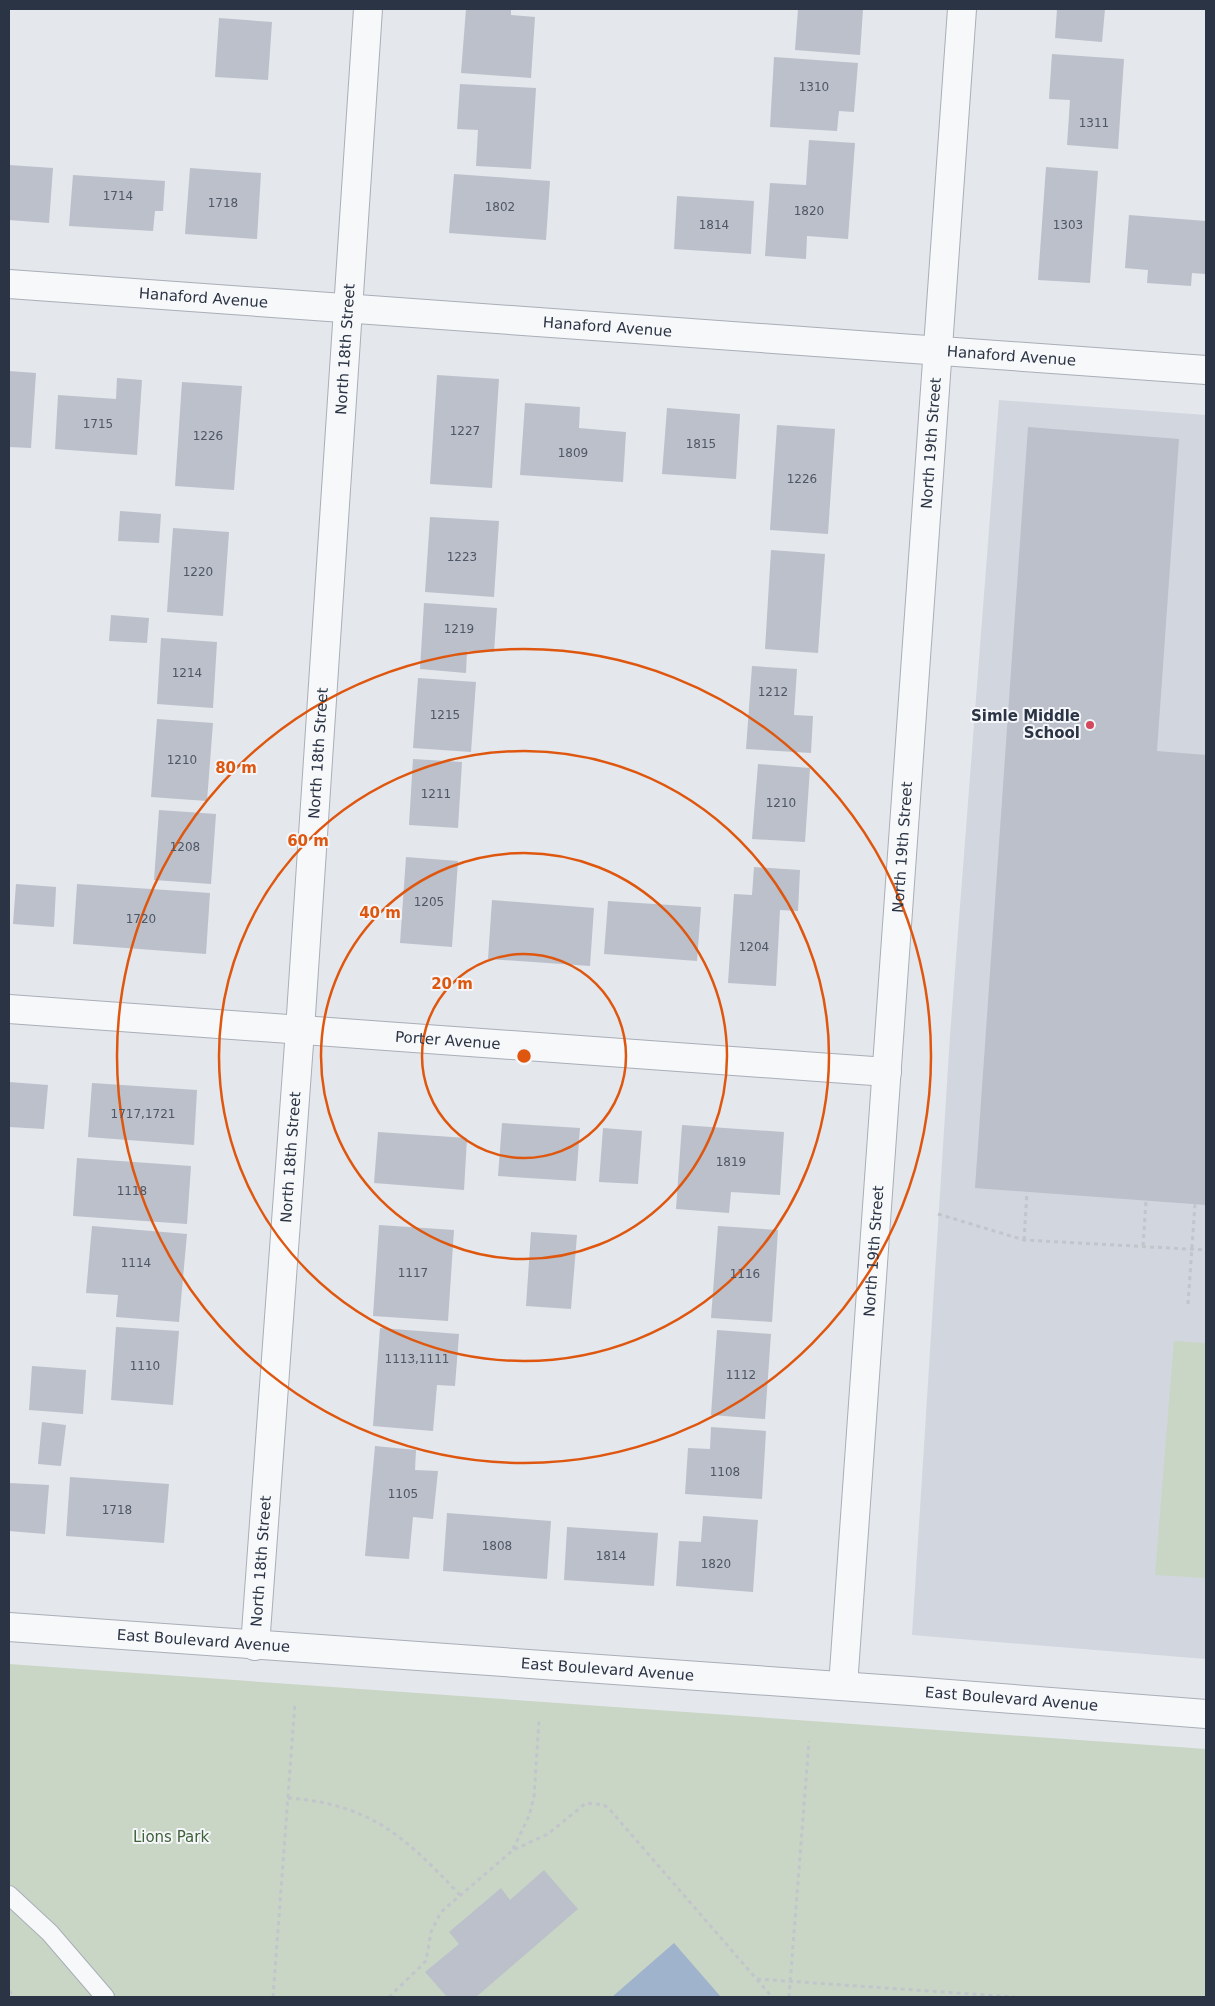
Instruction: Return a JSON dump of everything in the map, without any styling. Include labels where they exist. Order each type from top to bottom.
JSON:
[{"type":"street","name":"North 18th Street","points":[[255,1646],[300,1030],[368,9]]},
{"type":"street","name":"North 19th Street","points":[[843,1686],[962,9]]},
{"type":"street","name":"Hanaford Avenue","points":[[9,284],[1206,370]]},
{"type":"street","name":"Porter Avenue","points":[[9,1009],[888,1072]]},
{"type":"street","name":"East Boulevard Avenue","points":[[9,1627],[255,1646],[843,1686],[1206,1714]]},
{"type":"lane","points":[[9,1896],[50,1932],[105,1997]]},
{"type":"path","points":[[1024,1240],[1027,1192]]},
{"type":"path","points":[[1142,1246],[1146,1201]]},
{"type":"path","points":[[1188,1304],[1195,1204]]},
{"type":"path","points":[[938,1214],[1024,1240],[1206,1250]]},
{"type":"path","points":[[274,1997],[295,1702]]},
{"type":"path","points":[[513,1850],[529,1816],[534,1797],[539,1720]]},
{"type":"path","points":[[789,1997],[809,1741]]},
{"type":"path","points":[[288,1798],[328,1803],[361,1813],[379,1822],[414,1848],[460,1896]]},
{"type":"path","points":[[389,1997],[426,1960],[435,1920],[513,1850],[548,1834],[586,1803],[604,1805],[772,1997]]},
{"type":"path","points":[[756,1978],[790,1982],[1015,1997]]},
{"type":"path","points":[[9,1991],[14,1997]]},
{"type":"shaded area","name":"Simle Middle School","points":[[999,400],[1206,415],[1206,1659],[912,1635],[950,1036]]},
{"type":"green space","points":[[1174,1341],[1206,1343],[1206,1578],[1155,1575]]},
{"type":"green space","name":"Lions Park","points":[[9,1664],[1206,1749],[1206,1997],[9,1997]]},
{"type":"water","points":[[674,1943],[721,1997],[612,1997]]},
{"type":"building","points":[[466,9],[511,9],[511,15],[535,17],[531,78],[461,73]]},
{"type":"building","points":[[798,9],[863,9],[860,55],[795,50]]},
{"type":"building","points":[[1057,9],[1105,9],[1102,42],[1055,38]]},
{"type":"building","points":[[219,18],[272,22],[268,80],[215,77]]},
{"type":"building","points":[[1052,54],[1124,59],[1118,149],[1067,145],[1070,100],[1049,99]]},
{"type":"building","points":[[774,57],[858,63],[854,112],[839,111],[837,131],[770,127]]},
{"type":"building","points":[[460,84],[536,88],[531,169],[476,166],[478,130],[457,129]]},
{"type":"building","points":[[809,140],[855,143],[848,239],[807,236],[806,259],[765,256],[770,183],[806,185]]},
{"type":"building","points":[[9,165],[53,168],[49,223],[9,220]]},
{"type":"building","points":[[1046,167],[1098,171],[1090,283],[1038,280]]},
{"type":"building","points":[[190,168],[261,173],[257,239],[185,234]]},
{"type":"building","points":[[454,174],[550,181],[546,240],[449,233]]},
{"type":"building","points":[[73,175],[165,181],[163,211],[155,211],[153,231],[69,226]]},
{"type":"building","points":[[677,196],[754,201],[751,254],[674,249]]},
{"type":"building","points":[[1129,215],[1206,221],[1206,274],[1192,273],[1191,286],[1147,283],[1148,270],[1125,268]]},
{"type":"building","points":[[9,371],[36,373],[31,448],[9,447]]},
{"type":"building","points":[[437,375],[499,379],[492,488],[430,484]]},
{"type":"building","points":[[117,378],[142,380],[137,455],[55,449],[58,395],[116,399]]},
{"type":"building","points":[[182,382],[242,386],[234,490],[175,486]]},
{"type":"building","points":[[525,403],[580,407],[579,428],[626,432],[623,482],[520,475]]},
{"type":"building","points":[[667,408],[740,414],[736,479],[662,474]]},
{"type":"building","points":[[777,425],[835,429],[828,534],[770,530]]},
{"type":"building","points":[[1028,427],[1179,439],[1157,751],[1206,755],[1206,1205],[975,1188]]},
{"type":"building","points":[[120,511],[161,514],[159,543],[118,541]]},
{"type":"building","points":[[430,517],[499,521],[494,597],[425,592]]},
{"type":"building","points":[[173,528],[229,532],[223,616],[167,612]]},
{"type":"building","points":[[771,550],[825,554],[818,653],[765,649]]},
{"type":"building","points":[[424,603],[497,608],[494,652],[467,651],[466,673],[420,669]]},
{"type":"building","points":[[111,615],[149,618],[147,643],[109,641]]},
{"type":"building","points":[[161,638],[217,642],[213,708],[157,704]]},
{"type":"building","points":[[752,666],[797,669],[794,715],[813,716],[811,753],[746,749]]},
{"type":"building","points":[[418,678],[476,682],[471,752],[413,748]]},
{"type":"building","points":[[157,719],[213,723],[207,801],[151,797]]},
{"type":"building","points":[[413,759],[462,762],[458,828],[409,825]]},
{"type":"building","points":[[758,764],[810,768],[805,842],[752,839]]},
{"type":"building","points":[[159,810],[216,814],[211,884],[154,880]]},
{"type":"building","points":[[406,857],[458,861],[452,947],[400,943]]},
{"type":"building","points":[[754,867],[800,870],[798,911],[780,910],[776,986],[728,983],[734,894],[752,895]]},
{"type":"building","points":[[16,884],[56,887],[54,927],[13,924]]},
{"type":"building","points":[[77,884],[210,893],[206,954],[73,944]]},
{"type":"building","points":[[492,900],[594,908],[590,966],[488,959]]},
{"type":"building","points":[[608,901],[701,907],[697,961],[604,954]]},
{"type":"building","points":[[9,1082],[48,1085],[44,1129],[9,1127]]},
{"type":"building","points":[[92,1083],[197,1090],[194,1145],[88,1137]]},
{"type":"building","points":[[502,1123],[580,1128],[576,1181],[498,1176]]},
{"type":"building","points":[[682,1125],[784,1132],[780,1195],[731,1192],[729,1213],[676,1209]]},
{"type":"building","points":[[603,1128],[642,1131],[638,1184],[599,1182]]},
{"type":"building","points":[[378,1132],[467,1138],[464,1190],[374,1183]]},
{"type":"building","points":[[77,1158],[191,1166],[187,1224],[73,1216]]},
{"type":"building","points":[[379,1225],[454,1230],[448,1321],[373,1316]]},
{"type":"building","points":[[92,1226],[187,1234],[179,1322],[116,1317],[118,1295],[86,1293]]},
{"type":"building","points":[[718,1226],[778,1230],[772,1322],[711,1318]]},
{"type":"building","points":[[531,1232],[577,1235],[571,1309],[526,1306]]},
{"type":"building","points":[[116,1327],[179,1331],[173,1405],[111,1400]]},
{"type":"building","points":[[380,1328],[459,1334],[455,1386],[437,1385],[433,1431],[373,1426]]},
{"type":"building","points":[[717,1330],[771,1334],[765,1419],[711,1415]]},
{"type":"building","points":[[32,1366],[86,1370],[83,1414],[29,1410]]},
{"type":"building","points":[[42,1422],[66,1425],[61,1466],[38,1464]]},
{"type":"building","points":[[711,1427],[766,1431],[762,1499],[685,1494],[688,1448],[710,1449]]},
{"type":"building","points":[[375,1446],[416,1450],[415,1470],[438,1471],[433,1519],[413,1517],[409,1559],[365,1556]]},
{"type":"building","points":[[70,1477],[169,1484],[164,1543],[66,1536]]},
{"type":"building","points":[[9,1483],[49,1485],[45,1534],[9,1531]]},
{"type":"building","points":[[447,1513],[551,1521],[547,1579],[443,1571]]},
{"type":"building","points":[[703,1516],[758,1520],[753,1592],[676,1586],[679,1541],[701,1542]]},
{"type":"building","points":[[567,1527],[658,1533],[654,1586],[564,1580]]},
{"type":"building","points":[[544,1870],[578,1909],[476,1997],[447,1997],[425,1972],[459,1944],[449,1932],[501,1888],[510,1900]]},
{"type":"place","name":"Simle Middle School","points":[[1090,725]]}]
